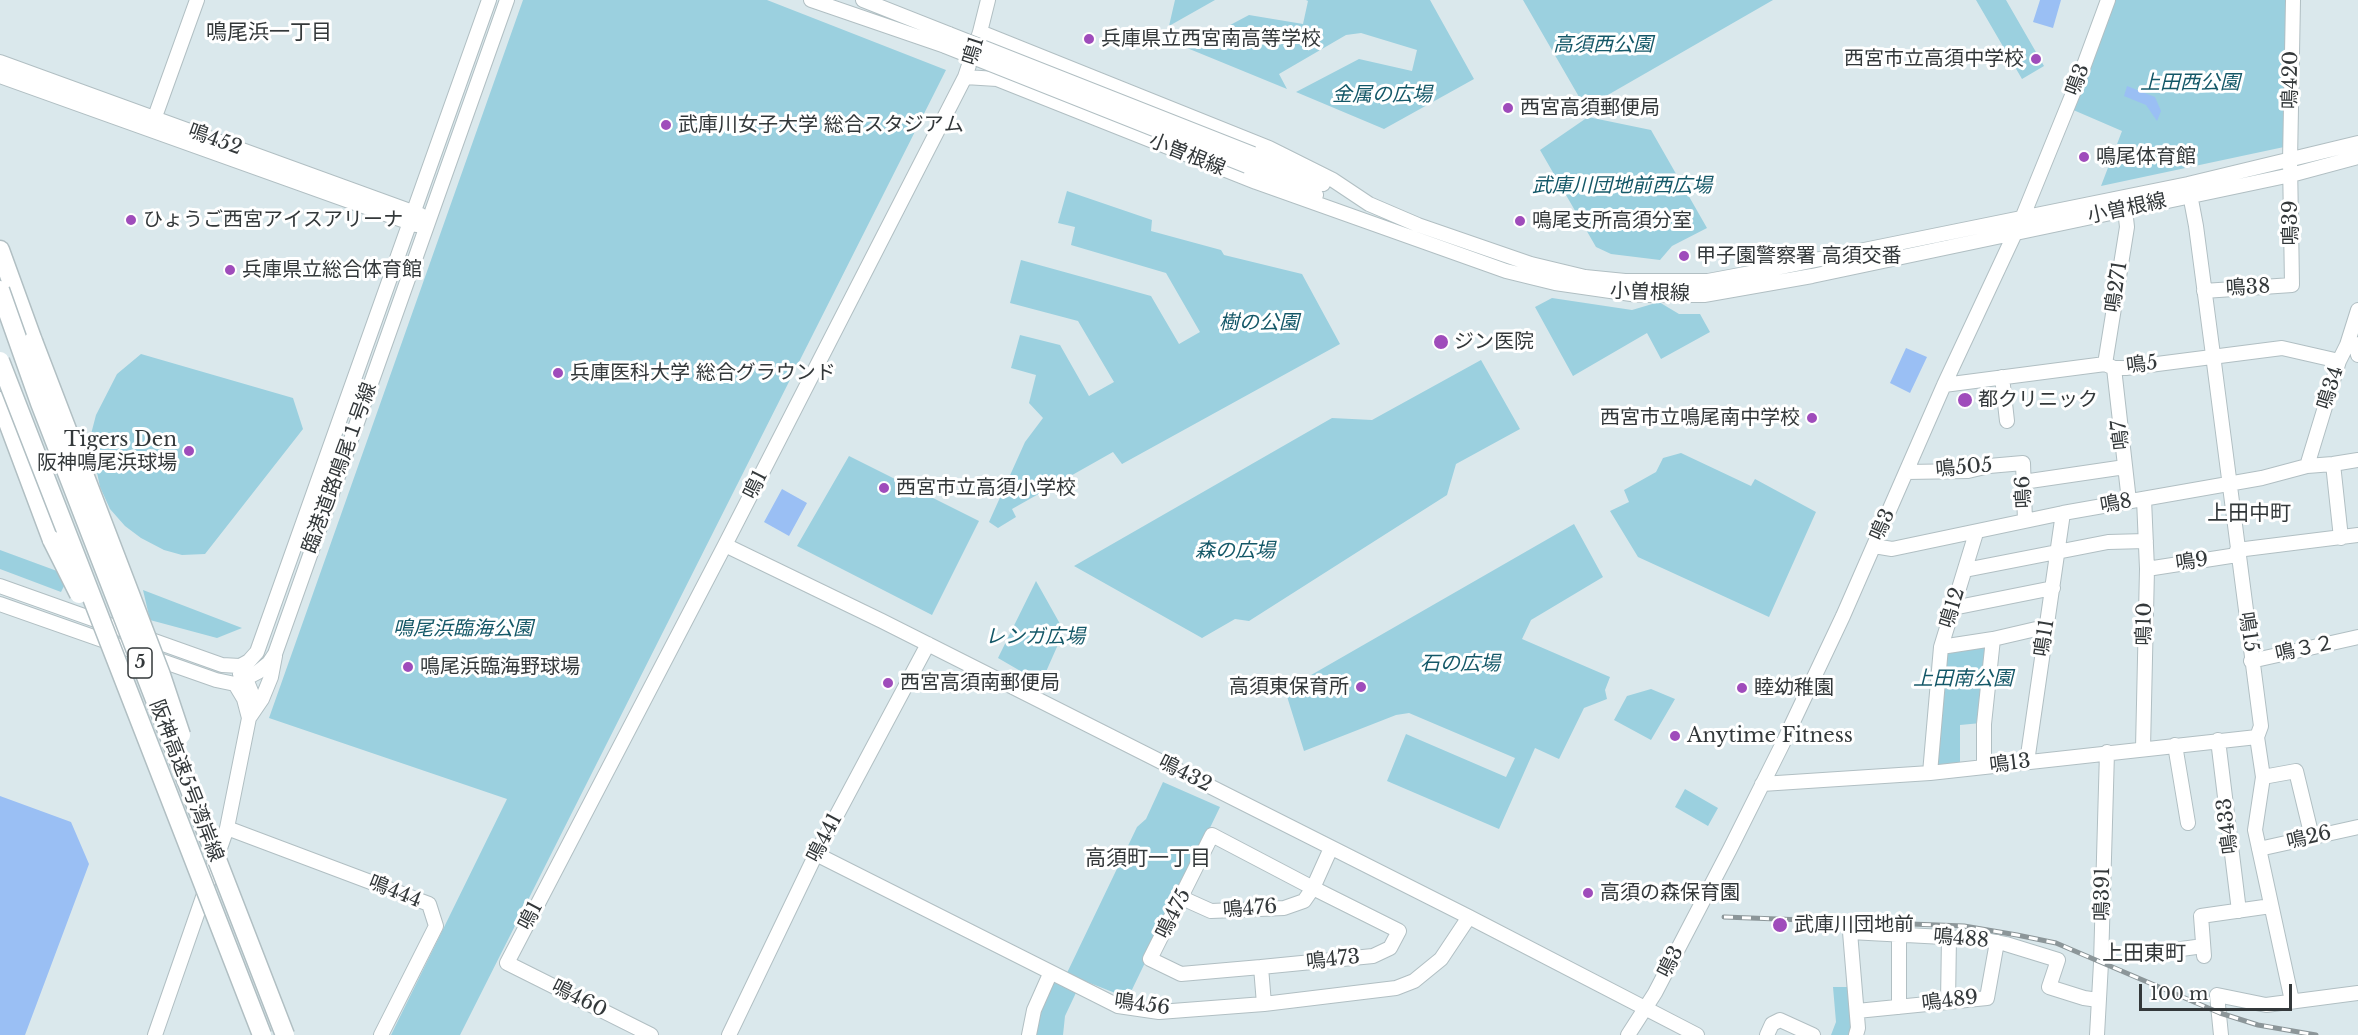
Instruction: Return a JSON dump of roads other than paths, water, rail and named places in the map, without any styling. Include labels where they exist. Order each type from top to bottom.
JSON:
[{"type":"highway","name":"5","points":[[0,250],[161,675],[247,925],[259,967]]},
{"type":"highway","name":"阪神高速5号湾岸線","points":[[0,290],[36,393],[285,1035]]},
{"type":"highway","name":"阪神高速5号湾岸線","points":[[0,361],[262,1035]]},
{"type":"highway","name":"5","points":[[0,401],[52,540],[138,717]]},
{"type":"street","points":[[153,124],[197,0]]},
{"type":"street","name":"臨港道路鳴尾１号線","points":[[232,667],[249,661],[257,652],[489,0]]},
{"type":"street","name":"臨港道路鳴尾１号線","points":[[241,682],[258,672],[275,654],[507,0]]},
{"type":"street","points":[[811,0],[842,6],[947,40],[1250,160],[1369,204]]},
{"type":"street","points":[[863,0],[947,40]]},
{"type":"street","name":"鳴1","points":[[507,963],[965,77],[988,0]]},
{"type":"street","name":"鳴3","points":[[1628,1035],[1655,993],[1808,691],[1944,385],[2023,216],[2108,0]]},
{"type":"street","name":"鳴420","points":[[2291,168],[2293,0]]},
{"type":"street","name":"小曽根線","points":[[980,32],[1269,147],[1333,180],[1369,204],[1418,225],[1531,264],[1585,277],[1656,282],[1708,281],[2023,216],[2189,190],[2291,168],[2358,157]]},
{"type":"street","name":"鳴452","points":[[0,62],[153,124],[428,224]]},
{"type":"street","name":"鳴452","points":[[0,76],[153,124]]},
{"type":"street","name":"小曽根線","points":[[965,77],[997,79],[1256,182],[1495,267],[1555,283],[1598,291],[1672,296],[1704,295],[1754,287],[2125,209],[2189,190]]},
{"type":"street","name":"小曽根線","points":[[2291,168],[2358,143]]},
{"type":"street","points":[[1250,160],[1288,182],[1386,227]]},
{"type":"street","name":"鳴39","points":[[2291,168],[2292,285]]},
{"type":"street","name":"鳴15","points":[[2189,190],[2261,726],[2257,737],[2263,777],[2255,830],[2292,1001]]},
{"type":"street","name":"鳴271","points":[[2110,367],[2127,227],[2125,209]]},
{"type":"street","name":"鳴38","points":[[2204,291],[2292,285]]},
{"type":"street","name":"鳴34","points":[[2307,466],[2339,361],[2355,347],[2358,310]]},
{"type":"street","name":"鳴5","points":[[1944,385],[2282,348],[2339,361]]},
{"type":"street","name":"鳴7","points":[[2110,367],[2129,501]]},
{"type":"street","points":[[2002,377],[2007,421]]},
{"type":"street","name":"鳴8","points":[[1874,546],[1892,549],[2063,513],[2262,478],[2307,466],[2358,460]]},
{"type":"street","name":"鳴505","points":[[1906,472],[1968,471],[2023,463]]},
{"type":"street","name":"鳴6","points":[[2023,463],[2025,521]]},
{"type":"street","points":[[2333,464],[2341,538]]},
{"type":"street","points":[[2023,482],[2125,467]]},
{"type":"street","name":"鳴10","points":[[2143,748],[2146,568],[2144,499]]},
{"type":"street","name":"鳴11","points":[[2026,762],[2063,513]]},
{"type":"street","name":"鳴12","points":[[1976,533],[1941,647],[1993,639],[2036,629],[2046,630]]},
{"type":"street","name":"鳴9","points":[[2146,568],[2358,535]]},
{"type":"street","points":[[1965,570],[2108,542],[2146,541]]},
{"type":"street","name":"鳴432","points":[[725,545],[1468,916],[1697,1035]]},
{"type":"street","points":[[0,586],[232,667],[257,706]]},
{"type":"street","points":[[1953,608],[2053,588]]},
{"type":"street","points":[[0,604],[216,680],[241,682]]},
{"type":"street","name":"鳴３２","points":[[2252,661],[2358,637]]},
{"type":"street","points":[[1984,766],[1984,724],[1993,639]]},
{"type":"street","name":"鳴441","points":[[729,1035],[816,854],[928,645]]},
{"type":"street","points":[[1930,773],[1941,647]]},
{"type":"street","points":[[155,1035],[227,828],[249,718],[262,699],[271,677],[275,654]]},
{"type":"street","points":[[241,682],[249,718]]},
{"type":"street","name":"鳴13","points":[[1762,784],[1930,773],[2257,737]]},
{"type":"street","name":"鳴433","points":[[2218,740],[2239,911]]},
{"type":"street","points":[[2175,745],[2188,823]]},
{"type":"street","name":"鳴391","points":[[2097,1035],[2107,752]]},
{"type":"street","points":[[2263,777],[2296,771],[2312,837]]},
{"type":"street","name":"鳴26","points":[[2259,849],[2358,827]]},
{"type":"street","name":"鳴444","points":[[227,828],[429,904],[436,926],[381,1035]]},
{"type":"street","name":"鳴475","points":[[1261,967],[1181,974],[1150,959],[1212,835],[1313,888]]},
{"type":"street","points":[[1313,888],[1331,848]]},
{"type":"street","name":"鳴456","points":[[816,854],[1050,974],[1118,1006],[1160,1012],[1264,1004],[1396,988],[1414,981],[1441,959],[1468,916]]},
{"type":"street","name":"鳴476","points":[[1182,898],[1211,912],[1284,908],[1304,901],[1313,888]]},
{"type":"street","name":"鳴473","points":[[1261,967],[1373,956],[1390,948],[1398,931],[1313,888]]},
{"type":"street","points":[[2160,952],[2204,951],[2201,916],[2271,906]]},
{"type":"street","name":"鳴488","points":[[1856,1035],[1858,1028],[1850,932],[1997,942],[2058,960],[2049,987],[2098,1000]]},
{"type":"street","points":[[1899,935],[1899,1006]]},
{"type":"street","points":[[1948,1002],[1949,937]]},
{"type":"street","name":"鳴489","points":[[1857,1011],[1987,998],[1997,942]]},
{"type":"street","name":"鳴460","points":[[507,963],[651,1035]]},
{"type":"street","points":[[1261,967],[1264,1004]]},
{"type":"street","points":[[1029,1035],[1034,1010],[1050,974]]},
{"type":"street","points":[[2221,1035],[2217,995],[2247,1003],[2266,1005],[2358,993]]},
{"type":"street","points":[[1767,1035],[1772,1024],[1780,1020],[1813,1035]]},
{"type":"railway","points":[[1724,917],[1964,926],[2017,935],[2056,943],[2220,1013],[2258,1025],[2316,1035]]},
{"type":"place","name":"兵庫県立西宮南高等学校","points":[[1089,39]]},
{"type":"place","name":"西宮市立高須中学校","points":[[2036,59]]},
{"type":"place","name":"西宮高須郵便局","points":[[1508,108]]},
{"type":"place","name":"武庫川女子大学 総合スタジアム","points":[[666,125]]},
{"type":"place","name":"鳴尾体育館","points":[[2084,157]]},
{"type":"place","name":"ひょうご西宮アイスアリーナ","points":[[131,220]]},
{"type":"place","name":"鳴尾支所高須分室","points":[[1520,221]]},
{"type":"place","name":"甲子園警察署 高須交番","points":[[1684,256]]},
{"type":"place","name":"兵庫県立総合体育館","points":[[230,270]]},
{"type":"place","name":"ジン医院","points":[[1441,342]]},
{"type":"place","name":"兵庫医科大学 総合グラウンド","points":[[558,373]]},
{"type":"place","name":"都クリニック","points":[[1965,400]]},
{"type":"place","name":"西宮市立鳴尾南中学校","points":[[1812,418]]},
{"type":"place","name":"Tigers Den 阪神鳴尾浜球場","points":[[189,451]]},
{"type":"place","name":"西宮市立高須小学校","points":[[884,488]]},
{"type":"place","name":"鳴尾浜臨海野球場","points":[[408,667]]},
{"type":"place","name":"西宮高須南郵便局","points":[[888,683]]},
{"type":"place","name":"高須東保育所","points":[[1361,687]]},
{"type":"place","name":"睦幼稚園","points":[[1742,688]]},
{"type":"place","name":"Anytime Fitness","points":[[1675,736]]},
{"type":"place","name":"高須の森保育園","points":[[1588,893]]},
{"type":"place","name":"武庫川団地前","points":[[1780,925]]},
{"type":"district","name":"鳴尾浜一丁目","points":[[269,33]]},
{"type":"district","name":"上田中町","points":[[2249,514]]},
{"type":"district","name":"高須町一丁目","points":[[1148,859]]},
{"type":"district","name":"上田東町","points":[[2144,954]]},
{"type":"park label","name":"高須西公園","points":[[1603,45]]},
{"type":"park label","name":"上田西公園","points":[[2190,83]]},
{"type":"park label","name":"金属の広場","points":[[1382,95]]},
{"type":"park label","name":"武庫川団地前西広場","points":[[1622,186]]},
{"type":"park label","name":"樹の公園","points":[[1259,323]]},
{"type":"park label","name":"森の広場","points":[[1235,551]]},
{"type":"park label","name":"鳴尾浜臨海公園","points":[[463,629]]},
{"type":"park label","name":"レンガ広場","points":[[1035,637]]},
{"type":"park label","name":"石の広場","points":[[1460,664]]},
{"type":"park label","name":"上田南公園","points":[[1963,679]]}]
